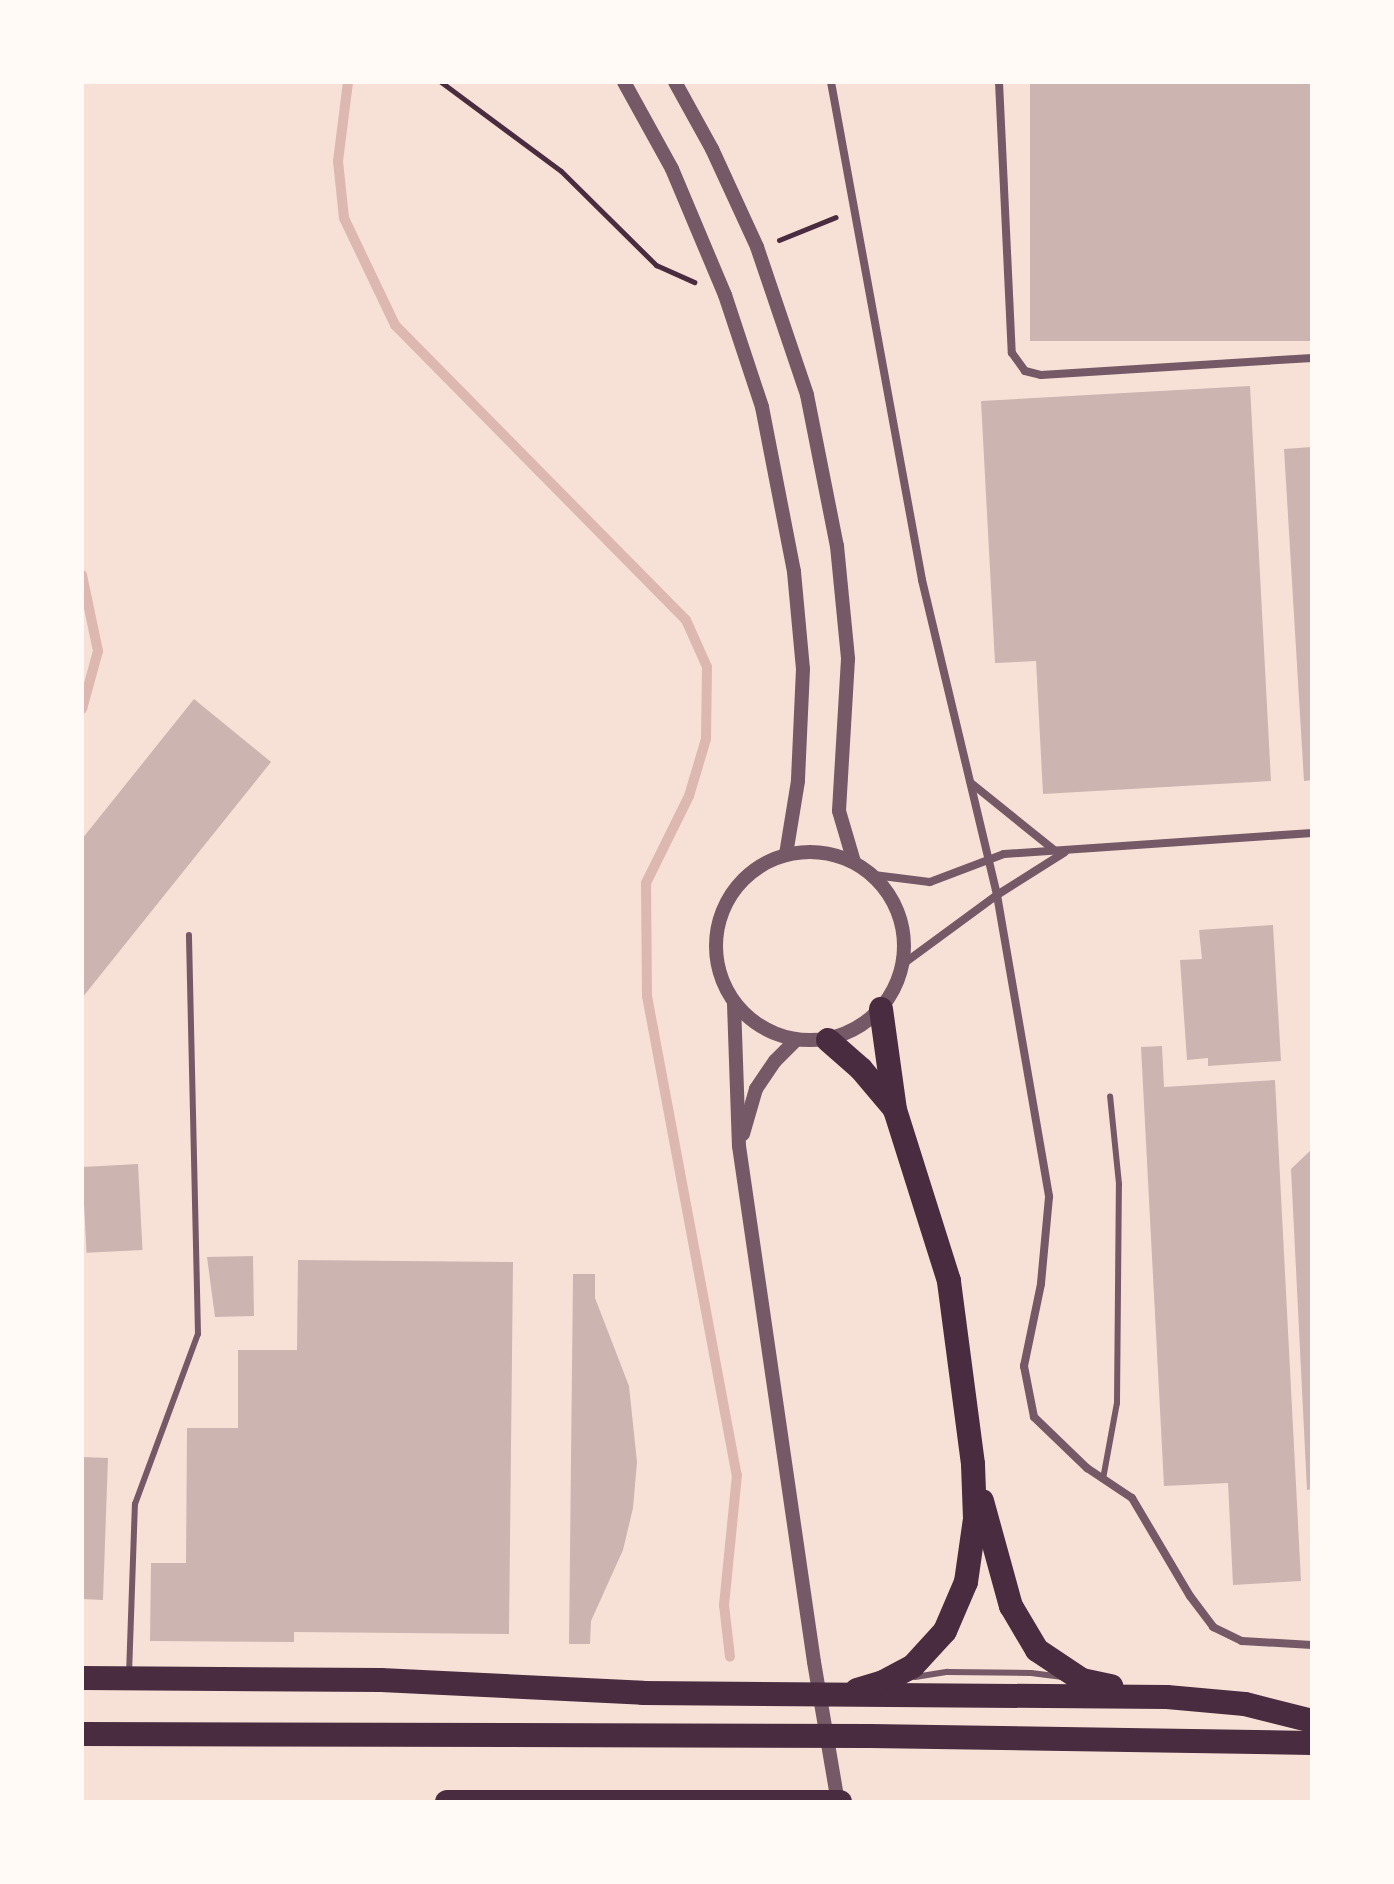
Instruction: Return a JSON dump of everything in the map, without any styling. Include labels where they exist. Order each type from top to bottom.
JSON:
[{"type":"highway","points":[[842,1697],[883,1682],[913,1666],[945,1631],[966,1582],[975,1519],[973,1464],[949,1281],[895,1110],[881,1009]]},
{"type":"highway","points":[[828,1040],[861,1069],[895,1110]]},
{"type":"highway","points":[[973,1464],[1011,1606],[1037,1650],[1082,1680],[1167,1697]]},
{"type":"highway","points":[[82,1678],[381,1680],[643,1693],[842,1697],[1167,1697],[1245,1704],[1312,1721]]},
{"type":"highway","points":[[82,1734],[646,1734],[1312,1743]]},
{"type":"highway","points":[[447,1802],[839,1802]]},
{"type":"street","points":[[624,82],[672,169],[725,295],[762,407],[794,572],[803,669],[798,781],[786,854]]},
{"type":"street","points":[[675,82],[712,149],[757,247],[807,395],[837,546],[848,659],[839,811],[854,862]]},
{"type":"street","points":[[831,82],[922,580],[997,895],[1049,1197],[1041,1284],[1024,1366],[1034,1417],[1103,1479],[1132,1498],[1190,1596],[1213,1627],[1242,1641],[1312,1645]]},
{"type":"street","points":[[999,82],[1012,353],[1025,371],[1041,375],[1312,358]]},
{"type":"street","points":[[970,782],[1055,850]]},
{"type":"street","points":[[874,875],[930,882],[1004,854],[1312,833]]},
{"type":"street","points":[[903,964],[997,895],[1069,849]]},
{"type":"street","points":[[809,851],[833,854],[854,862],[874,875],[889,893],[899,914],[904,939],[903,964],[895,989],[881,1009],[857,1029],[828,1040],[796,1040],[773,1034],[751,1022],[734,1004],[720,977],[715,946],[720,915],[735,888],[758,867],[786,854],[809,851]]},
{"type":"street","points":[[734,1004],[739,1146],[839,1802]]},
{"type":"street","points":[[739,1146],[756,1089],[775,1061],[796,1040]]},
{"type":"lane","points":[[129,1678],[135,1504],[198,1334],[189,935]]},
{"type":"lane","points":[[1103,1479],[1117,1403],[1119,1184],[1110,1096]]},
{"type":"lane","points":[[883,1682],[948,1672],[1031,1673],[1082,1680]]},
{"type":"path","points":[[441,82],[561,171],[656,265],[725,295]]},
{"type":"path","points":[[757,247],[828,222],[854,206]]},
{"type":"building","points":[[1030,82],[1312,82],[1312,341],[1030,341]]},
{"type":"building","points":[[1250,386],[1271,781],[1043,794],[1036,661],[995,663],[981,401]]},
{"type":"building","points":[[1312,447],[1312,780],[1304,781],[1284,449]]},
{"type":"building","points":[[194,699],[271,762],[82,998],[82,839]]},
{"type":"building","points":[[1273,925],[1281,1061],[1208,1066],[1208,1058],[1187,1060],[1180,960],[1202,959],[1199,930]]},
{"type":"building","points":[[1162,1046],[1164,1087],[1275,1080],[1301,1581],[1233,1585],[1228,1483],[1164,1486],[1141,1047]]},
{"type":"building","points":[[1312,1149],[1312,1489],[1307,1490],[1291,1169]]},
{"type":"building","points":[[138,1164],[143,1250],[87,1253],[82,1167]]},
{"type":"building","points":[[253,1256],[254,1316],[215,1317],[207,1257]]},
{"type":"building","points":[[298,1260],[513,1262],[509,1634],[294,1632],[294,1642],[150,1641],[151,1563],[186,1563],[187,1428],[238,1428],[238,1350],[297,1350]]},
{"type":"building","points":[[573,1274],[595,1274],[595,1298],[629,1386],[637,1462],[633,1508],[623,1550],[591,1621],[590,1644],[569,1644]]},
{"type":"building","points":[[82,1457],[108,1458],[103,1600],[82,1599]]},
{"type":"waterway","points":[[348,82],[338,161],[344,218],[395,325],[686,620],[707,667],[706,739],[689,796],[646,883],[647,996],[737,1475],[724,1605],[730,1657]]},
{"type":"waterway","points":[[82,575],[98,651],[82,709]]}]
